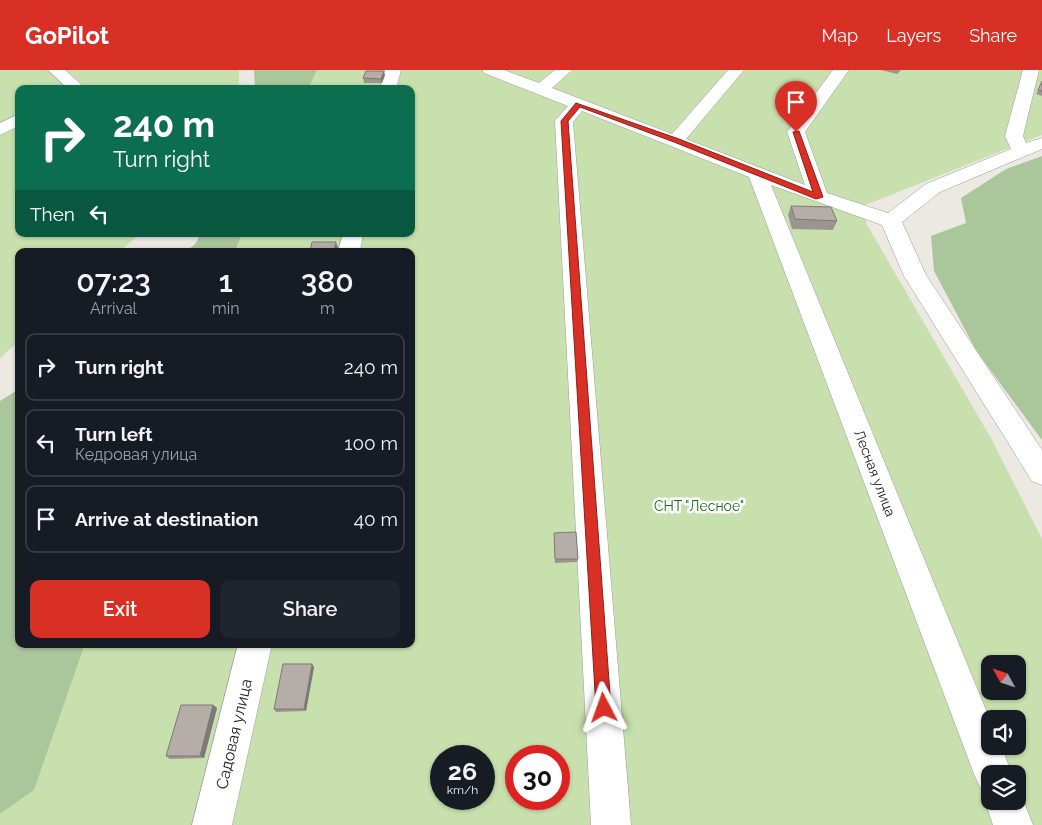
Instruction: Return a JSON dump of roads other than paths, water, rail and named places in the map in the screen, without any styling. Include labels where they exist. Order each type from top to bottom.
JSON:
[{"type":"street","points":[[56,70],[73,85]]},
{"type":"street","points":[[389,85],[393,70]]},
{"type":"street","points":[[490,70],[578,105],[676,140],[819,197],[891,221],[915,276],[1042,473]]},
{"type":"street","points":[[541,90],[564,70]]},
{"type":"street","points":[[676,140],[736,70]]},
{"type":"street","points":[[819,197],[796,132],[841,70]]},
{"type":"street","points":[[1021,151],[1014,136],[1032,70]]},
{"type":"street","points":[[578,105],[564,121],[612,825]]},
{"type":"street","points":[[0,130],[15,121]]},
{"type":"street","points":[[891,221],[933,188],[1042,143]]},
{"type":"street","name":"Лесная улица","points":[[757,173],[989,765]]},
{"type":"street","name":"Садовая улица","points":[[212,825],[254,648]]},
{"type":"street","points":[[1007,810],[1013,825]]},
{"type":"park label","name":"СНТ \"Лесное\"","points":[[699,506]]}]
